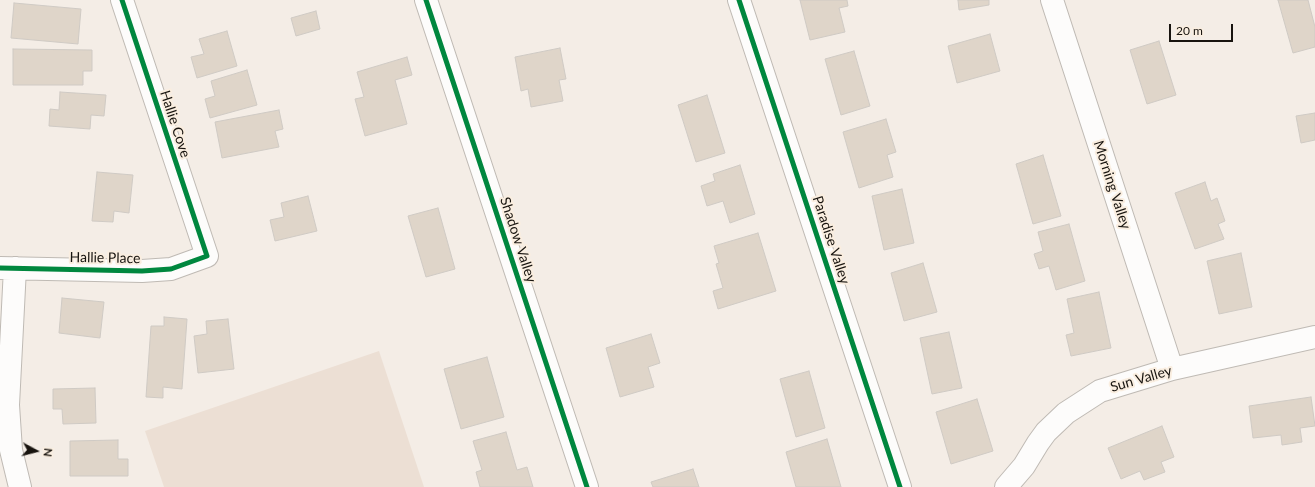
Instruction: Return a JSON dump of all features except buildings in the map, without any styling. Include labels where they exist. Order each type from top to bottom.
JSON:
[{"type":"street","name":"Hallie Cove","points":[[122,0],[207,256]]},
{"type":"street","name":"Shadow Valley","points":[[426,0],[587,487]]},
{"type":"street","name":"Paradise Valley","points":[[739,0],[900,487]]},
{"type":"street","name":"Morning Valley","points":[[1052,0],[1172,369]]},
{"type":"street","name":"Hallie Place","points":[[8,268],[142,271],[171,269],[207,256]]},
{"type":"street","points":[[8,268],[8,406],[11,450],[20,487]]},
{"type":"street","name":"Sun Valley","points":[[1006,487],[1024,466],[1046,432],[1066,413],[1100,391],[1172,369],[1315,337]]},
{"type":"shaded area","points":[[379,351],[424,487],[164,487],[145,431]]},
{"type":"cycle path","points":[[0,268],[142,271],[171,269],[207,256],[122,0]]},
{"type":"cycle path","points":[[426,0],[587,487]]},
{"type":"cycle path","points":[[739,0],[900,487]]}]
